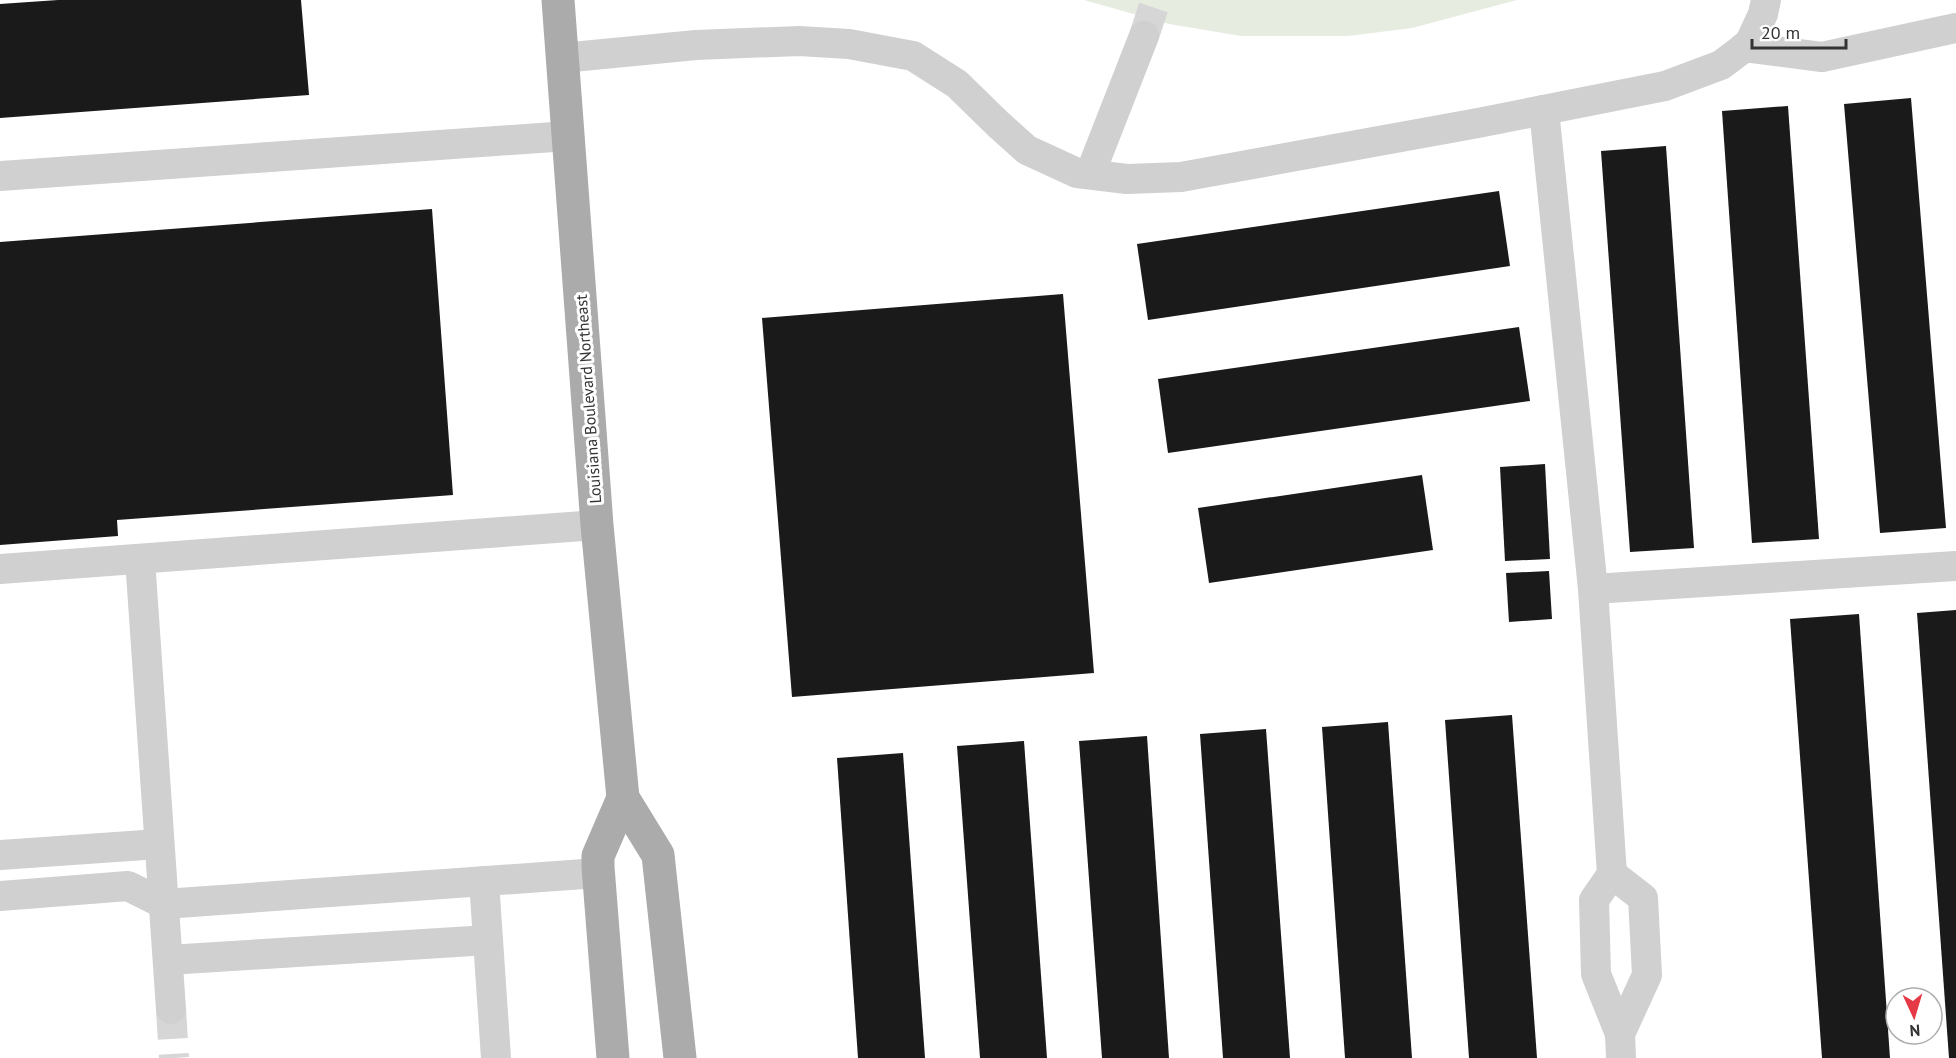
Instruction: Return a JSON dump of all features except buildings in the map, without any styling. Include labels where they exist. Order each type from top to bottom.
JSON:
[{"type":"main road","name":"Louisiana Boulevard Northeast","points":[[558,0],[597,525],[623,798],[658,855],[680,1058]]},
{"type":"main road","name":"Louisiana Boulevard Northeast","points":[[614,1058],[598,856],[623,798]]},
{"type":"lane","points":[[562,58],[696,45],[799,41],[849,44],[913,56],[957,84],[1027,150],[1077,173],[1127,178],[1181,177],[1665,86],[1721,65],[1749,44],[1763,14],[1766,0]]},
{"type":"lane","points":[[1744,47],[1822,57],[1956,28]]},
{"type":"lane","points":[[1090,174],[1144,36]]},
{"type":"lane","points":[[1544,110],[1593,588],[1612,874],[1594,900],[1596,974],[1620,1046]]},
{"type":"lane","points":[[0,176],[568,136]]},
{"type":"lane","points":[[0,569],[597,525]]},
{"type":"lane","points":[[140,559],[171,1009]]},
{"type":"lane","points":[[1593,588],[1956,566]]},
{"type":"lane","points":[[0,855],[159,844]]},
{"type":"lane","points":[[0,896],[128,886],[164,904],[598,873]]},
{"type":"lane","points":[[1612,874],[1643,898],[1646,946],[1647,975],[1620,1046]]},
{"type":"lane","points":[[484,881],[496,1058]]},
{"type":"lane","points":[[168,960],[488,940]]},
{"type":"shaded area","points":[[1084,0],[1517,0],[1412,28],[1348,36],[1241,36],[1169,24]]},
{"type":"tunnel","points":[[1144,36],[1156,0]]},
{"type":"tunnel","points":[[171,1009],[174,1058]]}]
